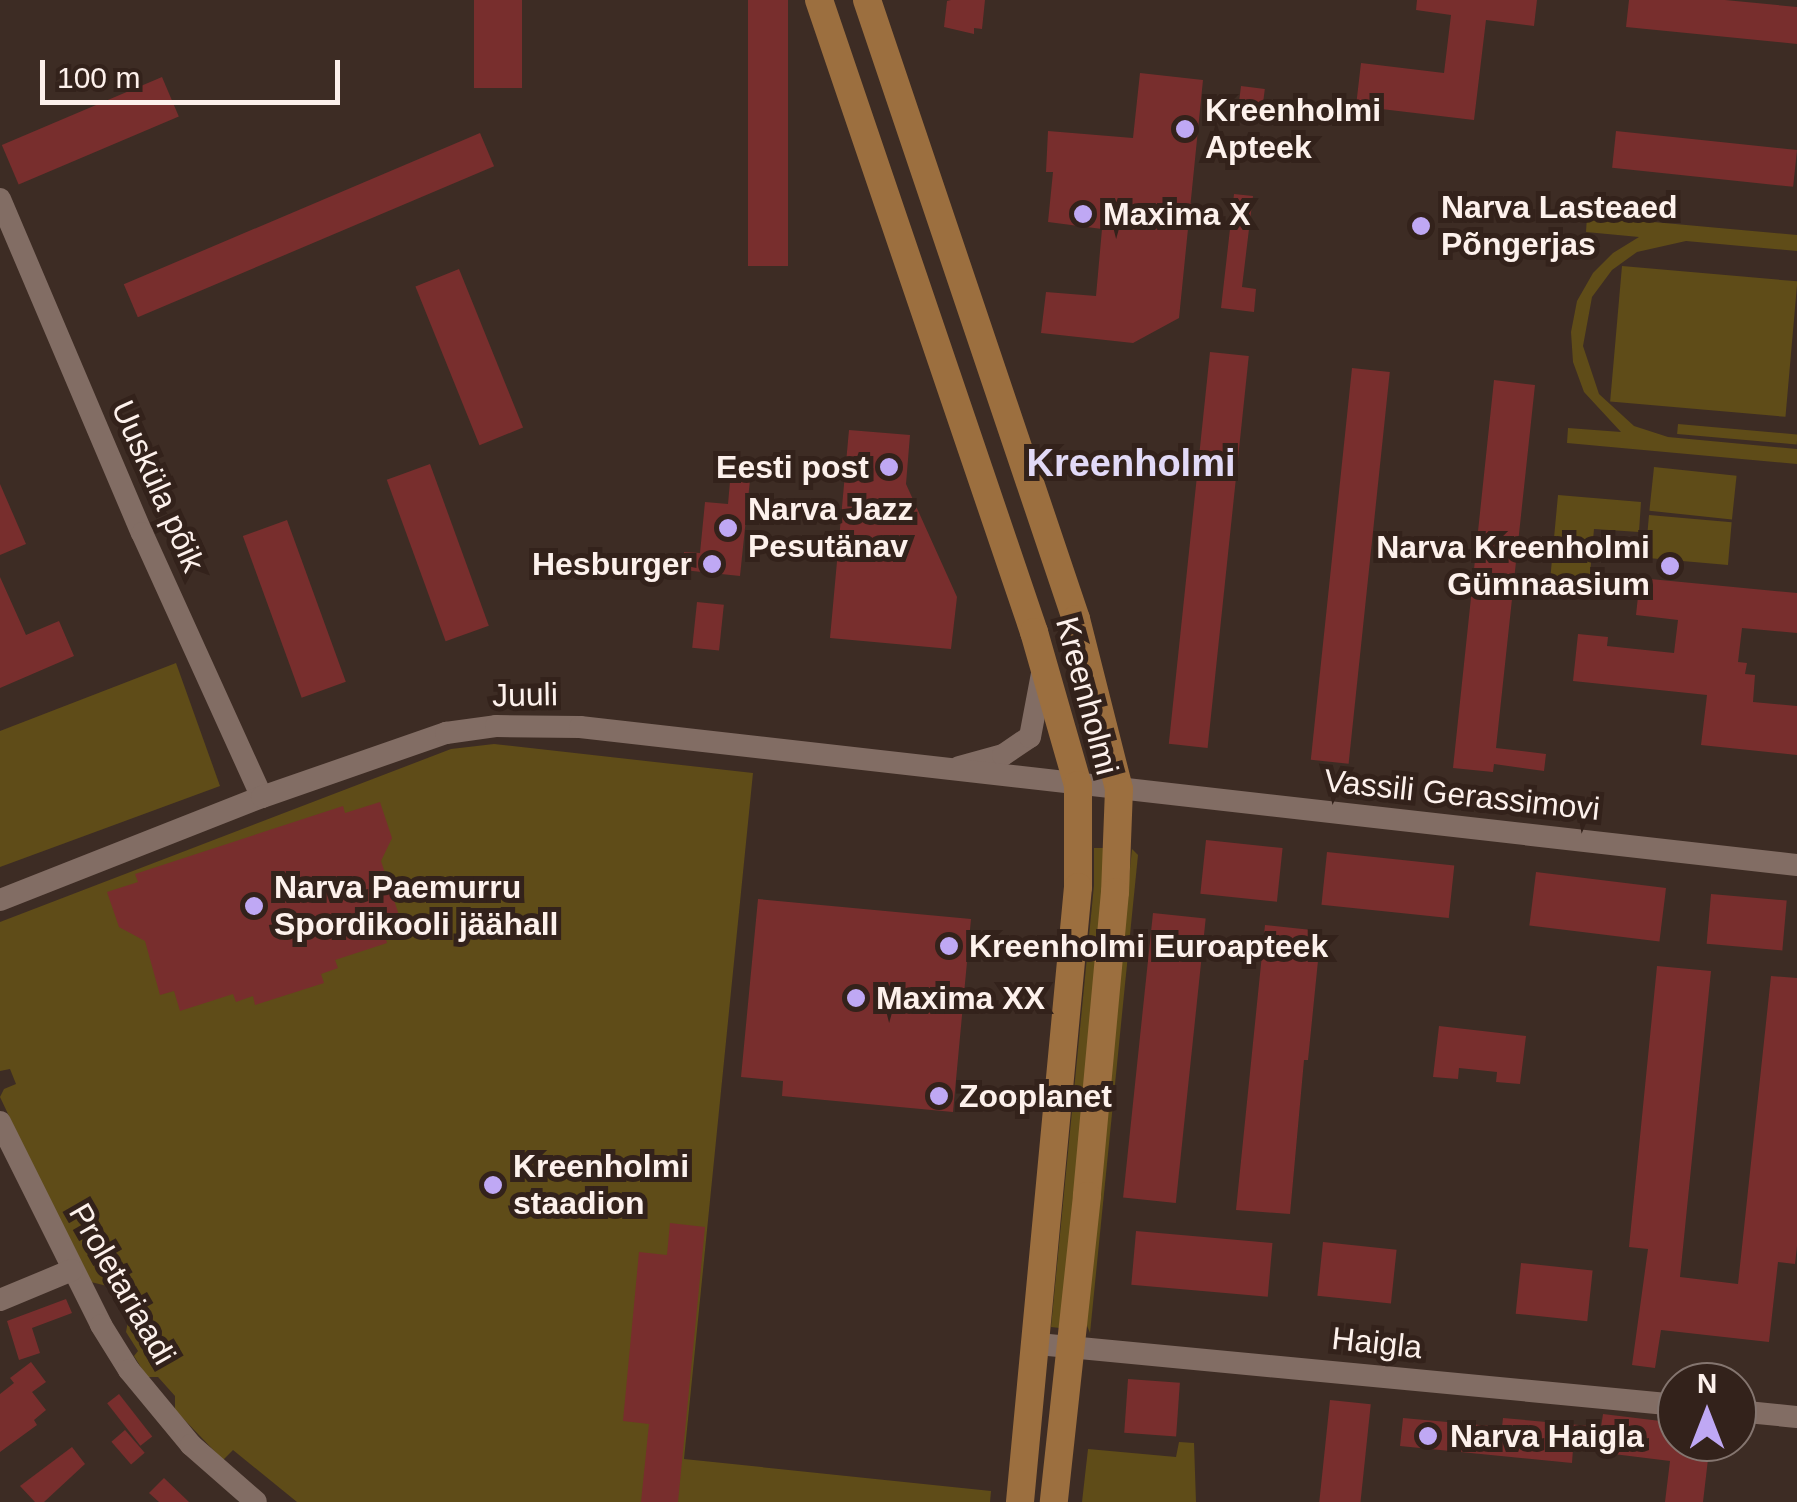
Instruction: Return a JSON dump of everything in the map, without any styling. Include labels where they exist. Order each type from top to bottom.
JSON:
[{"type":"main road","name":"Kreenholmi","points":[[819,0],[1044,664],[1078,785],[1078,887],[1038,1344],[1020,1502]]},
{"type":"main road","name":"Kreenholmi","points":[[866,0],[1076,619],[1119,789],[1113,911],[1054,1502]]},
{"type":"main road","points":[[936,343],[978,328]]},
{"type":"street","name":"Uusküla põik","points":[[0,199],[135,517],[262,797]]},
{"type":"street","points":[[946,771],[1002,755],[1030,737],[1044,664]]},
{"type":"street","name":"Juuli","points":[[0,900],[262,797],[446,733],[496,726],[580,727],[1078,785]]},
{"type":"street","name":"Vassili Gerassimovi","points":[[1078,785],[1797,866]]},
{"type":"street","name":"Proletariaadi","points":[[0,1122],[101,1326],[158,1408],[212,1466],[256,1502]]},
{"type":"street","points":[[0,1300],[72,1270]]},
{"type":"street","name":"Haigla","points":[[1038,1344],[1657,1403]]},
{"type":"street","points":[[1757,1413],[1797,1416]]},
{"type":"shaded area","points":[[1587,216],[1797,235],[1797,251],[1686,241],[1637,252],[1612,270],[1592,297],[1583,346],[1599,394],[1634,426],[1668,437],[1797,449],[1797,464],[1567,443],[1568,428],[1621,432],[1584,392],[1573,362],[1571,332],[1577,301],[1593,273],[1613,253],[1639,237],[1586,232]]},
{"type":"shaded area","points":[[1622,266],[1797,281],[1785,417],[1610,401]]},
{"type":"shaded area","points":[[1678,424],[1797,434],[1797,444],[1677,434]]},
{"type":"shaded area","points":[[1654,467],[1737,476],[1732,519],[1649,511]]},
{"type":"shaded area","points":[[1558,495],[1641,502],[1639,532],[1594,529],[1589,585],[1550,581]]},
{"type":"shaded area","points":[[1649,515],[1732,522],[1728,565],[1645,558]]},
{"type":"shaded area","points":[[176,663],[220,786],[0,867],[0,731]]},
{"type":"shaded area","points":[[494,744],[753,773],[684,1459],[991,1491],[990,1502],[297,1502],[233,1450],[223,1460],[175,1410],[175,1396],[158,1377],[147,1377],[134,1356],[138,1351],[126,1332],[128,1321],[111,1287],[87,1281],[0,1097],[4,1089],[16,1084],[10,1069],[0,1071],[0,922],[451,749]]},
{"type":"shaded area","points":[[1094,848],[1105,848],[1107,885],[1060,1328],[1051,1327],[1094,885]]},
{"type":"shaded area","points":[[1132,849],[1138,855],[1090,1333],[1083,1316]]},
{"type":"shaded area","points":[[1179,1442],[1194,1443],[1196,1502],[1082,1502],[1088,1449],[1176,1457]]},
{"type":"building","points":[[474,0],[522,0],[522,88],[474,88]]},
{"type":"building","points":[[748,0],[788,0],[788,266],[748,266]]},
{"type":"building","points":[[985,0],[982,29],[974,28],[974,34],[944,27],[947,1]]},
{"type":"building","points":[[1417,0],[1537,0],[1534,26],[1486,20],[1474,120],[1356,106],[1361,63],[1444,73],[1451,15],[1416,10]]},
{"type":"building","points":[[1629,0],[1725,0],[1797,7],[1797,44],[1626,27]]},
{"type":"building","points":[[1140,73],[1203,80],[1179,318],[1133,343],[1041,333],[1046,292],[1096,296],[1102,229],[1048,222],[1053,172],[1046,172],[1048,131],[1133,138]]},
{"type":"building","points":[[162,77],[179,117],[19,185],[2,145]]},
{"type":"building","points":[[1241,86],[1265,89],[1262,114],[1238,111]]},
{"type":"building","points":[[1616,131],[1797,150],[1793,187],[1612,168]]},
{"type":"building","points":[[480,133],[494,166],[138,317],[124,284]]},
{"type":"building","points":[[1234,194],[1253,196],[1242,287],[1256,289],[1254,312],[1221,308]]},
{"type":"building","points":[[459,269],[523,428],[479,445],[415,287]]},
{"type":"building","points":[[1210,352],[1249,356],[1208,748],[1169,744]]},
{"type":"building","points":[[1352,368],[1390,372],[1349,764],[1311,760]]},
{"type":"building","points":[[1494,380],[1535,385],[1496,748],[1546,754],[1544,771],[1494,764],[1493,772],[1453,768]]},
{"type":"building","points":[[849,430],[910,435],[906,484],[957,597],[951,649],[830,638]]},
{"type":"building","points":[[732,459],[752,461],[740,576],[683,570],[684,552],[700,553],[705,502],[728,504]]},
{"type":"building","points":[[430,464],[489,626],[446,641],[387,480]]},
{"type":"building","points":[[0,484],[26,544],[0,555]]},
{"type":"building","points":[[287,520],[346,682],[302,698],[243,536]]},
{"type":"building","points":[[0,577],[26,635],[59,621],[74,656],[0,688]]},
{"type":"building","points":[[1640,578],[1797,593],[1797,633],[1742,628],[1738,662],[1747,663],[1745,674],[1755,675],[1753,702],[1797,706],[1797,755],[1701,745],[1707,695],[1573,681],[1578,634],[1608,637],[1607,646],[1674,653],[1678,620],[1636,615]]},
{"type":"building","points":[[697,602],[724,605],[719,651],[692,648]]},
{"type":"building","name":"Narva Paemurru Spordikooli jäähall","points":[[380,802],[392,838],[381,861],[401,921],[382,927],[387,943],[335,960],[338,968],[321,974],[324,983],[255,1005],[253,996],[236,1002],[233,994],[180,1011],[174,991],[160,995],[145,941],[119,927],[107,892],[138,882],[135,874],[343,806],[345,813]]},
{"type":"building","points":[[1206,840],[1283,848],[1277,902],[1200,894]]},
{"type":"building","points":[[1327,852],[1454,865],[1449,918],[1321,905]]},
{"type":"building","points":[[1536,872],[1666,888],[1659,942],[1529,926]]},
{"type":"building","points":[[1711,894],[1787,901],[1782,950],[1707,944]]},
{"type":"building","name":"Maxima XX","points":[[758,899],[971,919],[953,1112],[782,1096],[783,1081],[741,1077]]},
{"type":"building","points":[[1153,913],[1206,919],[1176,1203],[1123,1197]]},
{"type":"building","points":[[1265,925],[1321,931],[1290,1214],[1236,1210]]},
{"type":"building","points":[[1657,966],[1711,971],[1680,1277],[1738,1284],[1771,976],[1797,978],[1797,1246],[1795,1264],[1778,1262],[1769,1342],[1661,1330],[1655,1368],[1632,1365],[1648,1249],[1629,1247]]},
{"type":"building","points":[[1439,1026],[1526,1036],[1520,1084],[1496,1082],[1497,1072],[1459,1068],[1458,1079],[1433,1077]]},
{"type":"building","points":[[670,1223],[705,1227],[678,1502],[641,1502],[649,1424],[623,1421],[639,1252],[667,1255]]},
{"type":"building","points":[[1136,1231],[1272,1243],[1268,1297],[1131,1285]]},
{"type":"building","points":[[1323,1242],[1397,1250],[1391,1303],[1317,1296]]},
{"type":"building","points":[[1521,1263],[1593,1271],[1587,1321],[1516,1314]]},
{"type":"building","points":[[66,1299],[72,1313],[32,1328],[40,1353],[19,1360],[7,1321]]},
{"type":"building","points":[[31,1362],[46,1382],[32,1392],[46,1410],[34,1420],[37,1425],[0,1452],[0,1394],[14,1383],[10,1378]]},
{"type":"building","points":[[1128,1379],[1180,1383],[1176,1436],[1124,1433]]},
{"type":"building","points":[[119,1394],[152,1437],[140,1446],[107,1403]]},
{"type":"building","points":[[1330,1400],[1371,1404],[1361,1502],[1319,1502]]},
{"type":"building","points":[[1603,1414],[1657,1421],[1657,1459],[1573,1449],[1572,1463],[1400,1446],[1403,1418],[1502,1427],[1503,1418],[1601,1427]]},
{"type":"building","points":[[125,1430],[145,1453],[131,1464],[111,1442]]},
{"type":"building","points":[[72,1447],[85,1464],[44,1502],[35,1502],[20,1486]]},
{"type":"building","points":[[1670,1462],[1708,1462],[1703,1502],[1665,1502]]},
{"type":"building","points":[[164,1478],[189,1502],[159,1502],[149,1493]]},
{"type":"place","name":"Kreenholmi Apteek","points":[[1185,129]]},
{"type":"place","name":"Maxima X","points":[[1083,214]]},
{"type":"place","name":"Narva Lasteaed Põngerjas","points":[[1421,226]]},
{"type":"place","name":"Eesti post","points":[[889,467]]},
{"type":"place","name":"Narva Jazz Pesutänav","points":[[728,528]]},
{"type":"place","name":"Hesburger","points":[[712,564]]},
{"type":"place","name":"Narva Kreenholmi Gümnaasium","points":[[1670,566]]},
{"type":"place","name":"Narva Paemurru Spordikooli jäähall","points":[[254,906]]},
{"type":"place","name":"Kreenholmi Euroapteek","points":[[949,946]]},
{"type":"place","name":"Maxima XX","points":[[856,998]]},
{"type":"place","name":"Zooplanet","points":[[939,1096]]},
{"type":"place","name":"Kreenholmi staadion","points":[[493,1185]]},
{"type":"place","name":"Narva Haigla","points":[[1428,1436]]},
{"type":"district","name":"Kreenholmi","points":[[1131,464]]}]
